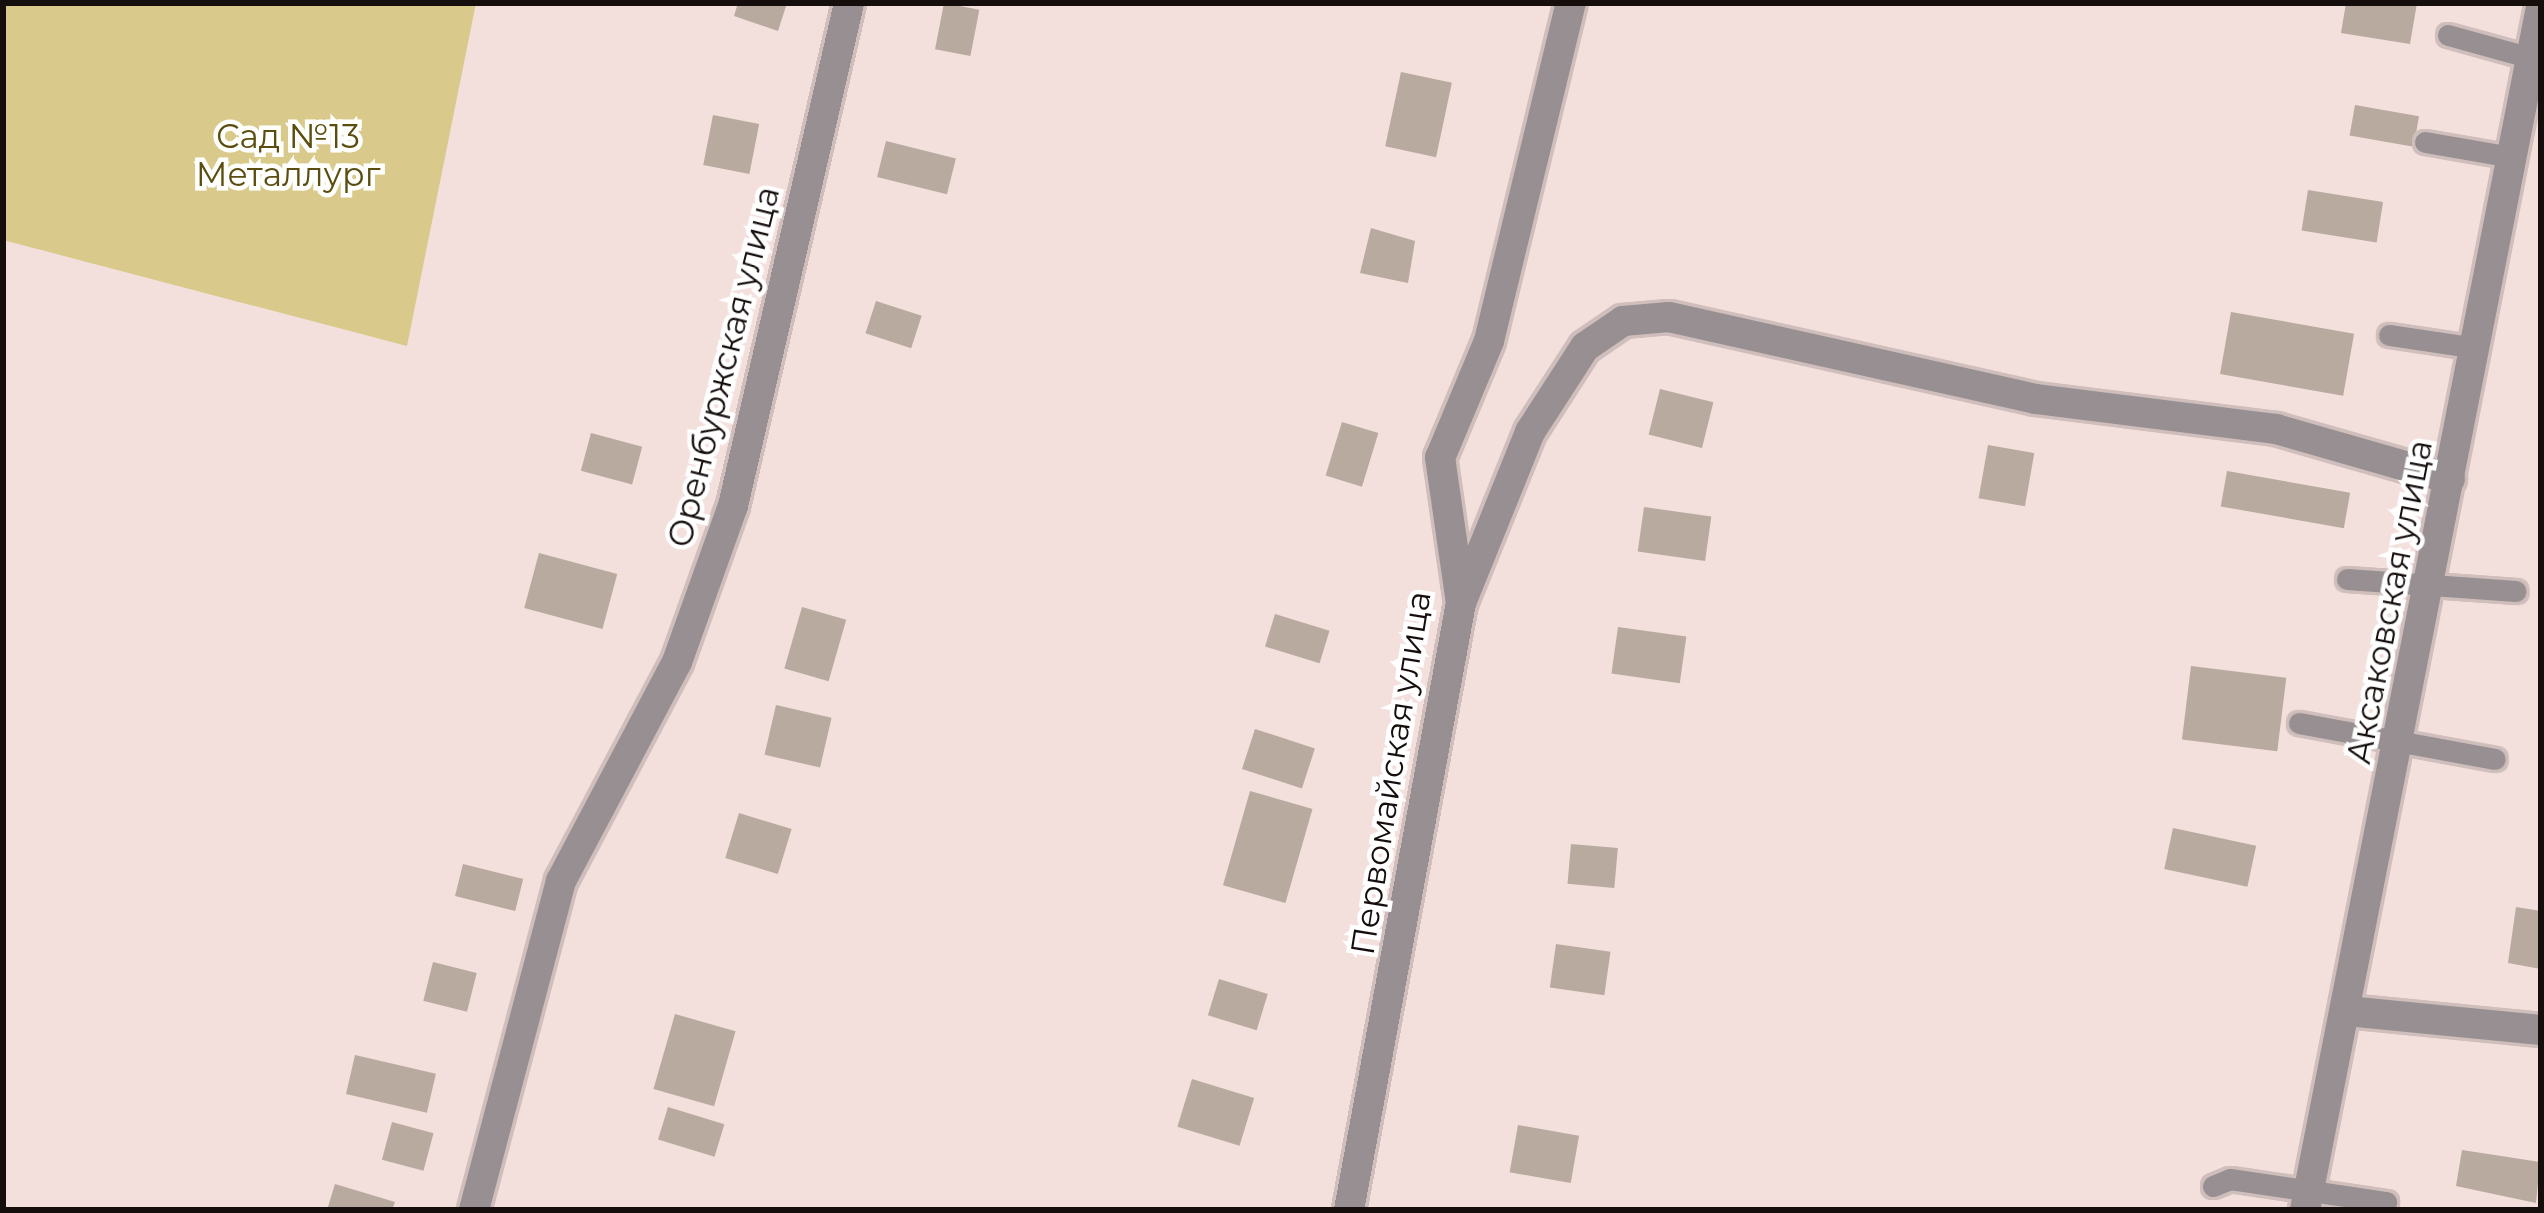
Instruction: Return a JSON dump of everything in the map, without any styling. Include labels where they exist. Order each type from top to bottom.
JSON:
[{"type":"street","name":"Оренбуржская улица","points":[[474,1210],[561,881],[677,662],[733,506],[849,3]]},
{"type":"street","name":"Первомайская улица","points":[[1349,1210],[1461,603],[1441,458],[1489,341],[1571,3]]},
{"type":"street","name":"Аксаковская улица","points":[[2306,1203],[2541,7]]},
{"type":"street","points":[[1461,603],[1530,432],[1585,347],[1623,321],[1669,317],[2036,399],[2276,429],[2450,479]]},
{"type":"street","points":[[2347,1010],[2541,1030]]},
{"type":"lane","points":[[2448,35],[2528,57]]},
{"type":"lane","points":[[2425,142],[2512,158]]},
{"type":"lane","points":[[2389,335],[2477,348]]},
{"type":"lane","points":[[2347,579],[2516,592]]},
{"type":"lane","points":[[2299,723],[2495,759]]},
{"type":"lane","points":[[2213,1186],[2230,1179],[2306,1203],[2386,1202]]},
{"type":"green space","name":"Сад №13 Металлург","points":[[3,3],[476,3],[407,346],[3,240]]},
{"type":"building","points":[[738,3],[787,3],[778,31],[734,16]]},
{"type":"building","points":[[944,3],[979,10],[970,56],[935,49]]},
{"type":"building","points":[[2346,3],[2417,3],[2410,44],[2341,33]]},
{"type":"building","points":[[1401,72],[1452,83],[1436,157],[1385,146]]},
{"type":"building","points":[[2355,105],[2419,116],[2414,147],[2350,136]]},
{"type":"building","points":[[713,115],[759,124],[749,174],[703,165]]},
{"type":"building","points":[[886,141],[956,158],[947,194],[877,177]]},
{"type":"building","points":[[2308,190],[2383,202],[2377,242],[2302,230]]},
{"type":"building","points":[[1371,228],[1415,241],[1408,283],[1360,273]]},
{"type":"building","points":[[876,301],[922,316],[911,348],[865,333]]},
{"type":"building","points":[[2231,312],[2354,334],[2343,396],[2220,374]]},
{"type":"building","points":[[1660,389],[1713,402],[1702,448],[1649,435]]},
{"type":"building","points":[[1342,422],[1378,433],[1362,487],[1326,476]]},
{"type":"building","points":[[591,433],[642,447],[632,484],[581,471]]},
{"type":"building","points":[[1988,445],[2034,453],[2025,506],[1979,498]]},
{"type":"building","points":[[2227,471],[2350,493],[2344,528],[2221,506]]},
{"type":"building","points":[[1644,507],[1711,516],[1705,561],[1638,552]]},
{"type":"building","points":[[539,553],[617,574],[602,629],[524,608]]},
{"type":"building","points":[[802,607],[846,620],[829,681],[784,669]]},
{"type":"building","points":[[1275,614],[1330,631],[1320,663],[1265,647]]},
{"type":"building","points":[[1618,627],[1686,637],[1680,683],[1611,674]]},
{"type":"building","points":[[2191,666],[2286,678],[2277,751],[2182,739]]},
{"type":"building","points":[[776,705],[832,718],[820,768],[765,755]]},
{"type":"building","points":[[1255,729],[1315,748],[1302,788],[1242,769]]},
{"type":"building","points":[[1250,791],[1312,809],[1285,903],[1223,885]]},
{"type":"building","points":[[739,813],[792,829],[778,874],[725,858]]},
{"type":"building","points":[[2173,828],[2256,846],[2247,887],[2164,869]]},
{"type":"building","points":[[1571,844],[1618,848],[1614,888],[1568,884]]},
{"type":"building","points":[[463,864],[523,879],[515,911],[455,896]]},
{"type":"building","points":[[2516,907],[2541,911],[2541,969],[2508,963]]},
{"type":"building","points":[[1556,944],[1610,952],[1604,995],[1550,988]]},
{"type":"building","points":[[433,962],[477,973],[467,1012],[423,1001]]},
{"type":"building","points":[[1219,979],[1268,994],[1257,1030],[1208,1015]]},
{"type":"building","points":[[675,1014],[736,1031],[714,1106],[654,1089]]},
{"type":"building","points":[[355,1055],[436,1074],[427,1113],[346,1094]]},
{"type":"building","points":[[1192,1079],[1254,1098],[1240,1146],[1177,1127]]},
{"type":"building","points":[[668,1107],[724,1124],[714,1157],[658,1140]]},
{"type":"building","points":[[392,1122],[434,1133],[423,1171],[382,1160]]},
{"type":"building","points":[[1518,1125],[1579,1136],[1571,1183],[1510,1172]]},
{"type":"building","points":[[2462,1150],[2540,1162],[2536,1203],[2456,1186]]},
{"type":"building","points":[[335,1184],[395,1202],[392,1210],[327,1210]]}]
